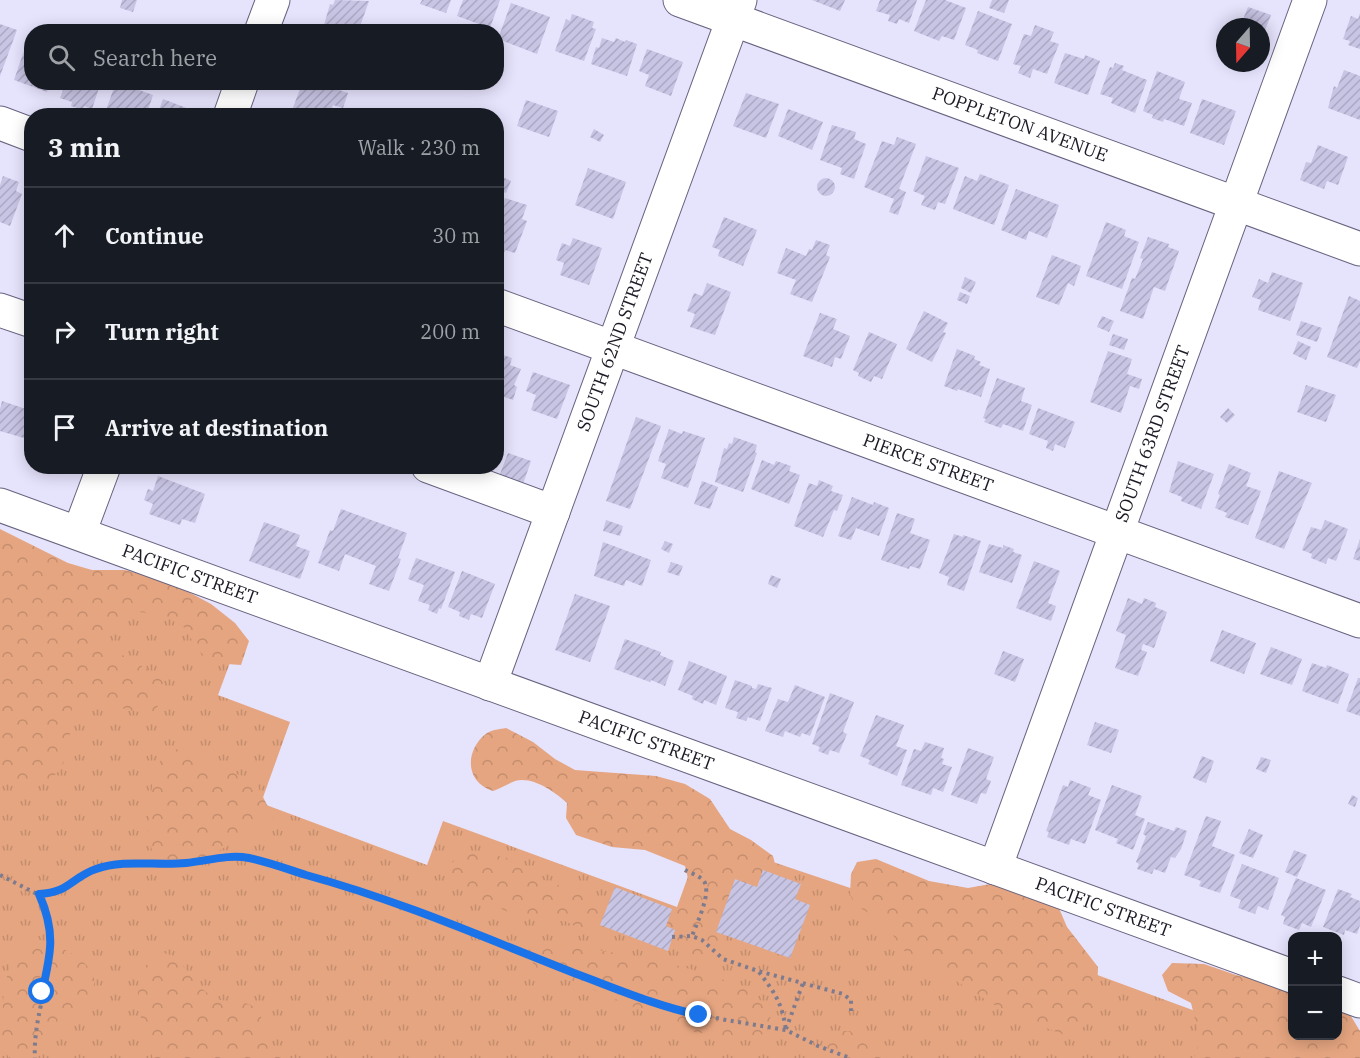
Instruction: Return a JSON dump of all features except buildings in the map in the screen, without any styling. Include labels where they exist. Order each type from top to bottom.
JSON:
[{"type":"street","points":[[264,24],[273,0]]},
{"type":"street","name":"POPPLETON AVENUE","points":[[680,0],[737,10],[1237,204],[1360,249]]},
{"type":"street","name":"SOUTH 63RD STREET","points":[[995,868],[1310,0]]},
{"type":"street","name":"SOUTH 62ND STREET","points":[[490,684],[737,10]]},
{"type":"street","points":[[233,108],[239,90]]},
{"type":"street","points":[[0,123],[24,132]]},
{"type":"street","name":"PIERCE STREET","points":[[504,308],[1360,621]]},
{"type":"street","points":[[0,310],[24,318]]},
{"type":"street","points":[[80,533],[101,474]]},
{"type":"street","points":[[450,474],[553,512]]},
{"type":"street","name":"PACIFIC STREET","points":[[0,504],[1288,974]]},
{"type":"street","points":[[1342,994],[1360,1001]]},
{"type":"path","points":[[0,877],[9,878],[39,894],[54,894],[95,869],[123,864],[176,864],[222,857],[248,858],[343,885],[411,908],[665,1007],[786,1030],[818,1046],[850,1058]]},
{"type":"path","points":[[685,870],[704,880],[707,888],[704,904],[692,936]]},
{"type":"path","points":[[34,1058],[33,1040],[51,938],[50,921],[39,894]]},
{"type":"path","points":[[672,937],[692,936],[702,940],[723,959],[843,994],[851,1000],[851,1011]]},
{"type":"path","points":[[758,971],[775,993],[783,1010],[786,1030]]},
{"type":"path","points":[[786,1030],[803,982]]},
{"type":"path","points":[[835,1052],[840,1058]]},
{"type":"green space","points":[[0,529],[68,563],[92,570],[125,570],[170,582],[211,604],[235,623],[249,641],[241,665],[213,663],[197,649],[185,628],[162,614],[126,611],[110,626],[106,645],[163,679],[164,699],[153,712],[146,712],[130,710],[89,698],[72,708],[69,745],[62,766],[55,775],[46,781],[24,785],[12,785],[0,781]]},
{"type":"green space","points":[[0,543],[241,633],[218,695],[290,722],[261,803],[427,865],[443,821],[677,907],[702,838],[975,930],[1323,1058],[0,1058]]},
{"type":"green space","points":[[506,728],[533,742],[555,759],[575,770],[656,776],[685,784],[710,799],[730,829],[751,840],[773,856],[778,876],[726,935],[723,950],[713,959],[699,958],[682,953],[665,942],[667,922],[689,895],[690,887],[685,866],[645,850],[612,847],[576,835],[566,818],[567,803],[536,783],[515,781],[493,791],[484,787],[477,780],[471,765],[475,748],[487,733]]},
{"type":"green space","points":[[189,748],[217,768],[240,775],[258,787],[273,817],[240,840],[201,859],[165,859],[153,852],[147,837],[153,776],[162,757],[171,750]]},
{"type":"green space","points":[[474,852],[505,857],[541,879],[592,897],[607,907],[611,920],[603,936],[588,933],[565,921],[520,917],[465,893],[451,882],[450,867],[457,856]]},
{"type":"green space","points":[[876,859],[929,881],[968,888],[996,883],[1058,906],[1067,927],[1098,967],[1094,1012],[1075,1039],[1007,1013],[926,962],[906,953],[883,922],[854,904],[850,894],[851,874],[857,862]]},
{"type":"green space","points":[[37,939],[62,948],[81,960],[94,973],[94,984],[86,1004],[50,1040],[42,1052],[31,1058],[9,1058],[1,1044],[4,986],[12,961],[20,947]]},
{"type":"green space","points":[[547,942],[674,964],[735,984],[749,990],[763,1003],[771,1015],[767,1031],[752,1041],[689,1031],[590,988],[537,970],[529,957],[532,947]]},
{"type":"green space","points":[[164,953],[177,957],[196,982],[213,997],[246,1003],[255,1008],[262,1019],[269,1043],[282,1058],[153,1058],[139,1009],[138,983],[148,963]]},
{"type":"green space","points":[[1172,963],[1204,964],[1236,975],[1288,986],[1288,1040],[1342,1040],[1342,1002],[1360,1031],[1360,1058],[1194,1058],[1200,1039],[1191,1003],[1168,991],[1162,975]]},
{"type":"green space","points":[[839,1031],[850,1031],[882,1058],[822,1058],[826,1040]]},
{"type":"route","points":[[42,992],[48,967],[51,938],[50,921],[39,894],[54,894],[63,890],[95,869],[123,864],[186,863],[222,857],[248,858],[343,885],[411,908],[665,1007],[699,1015]]}]
